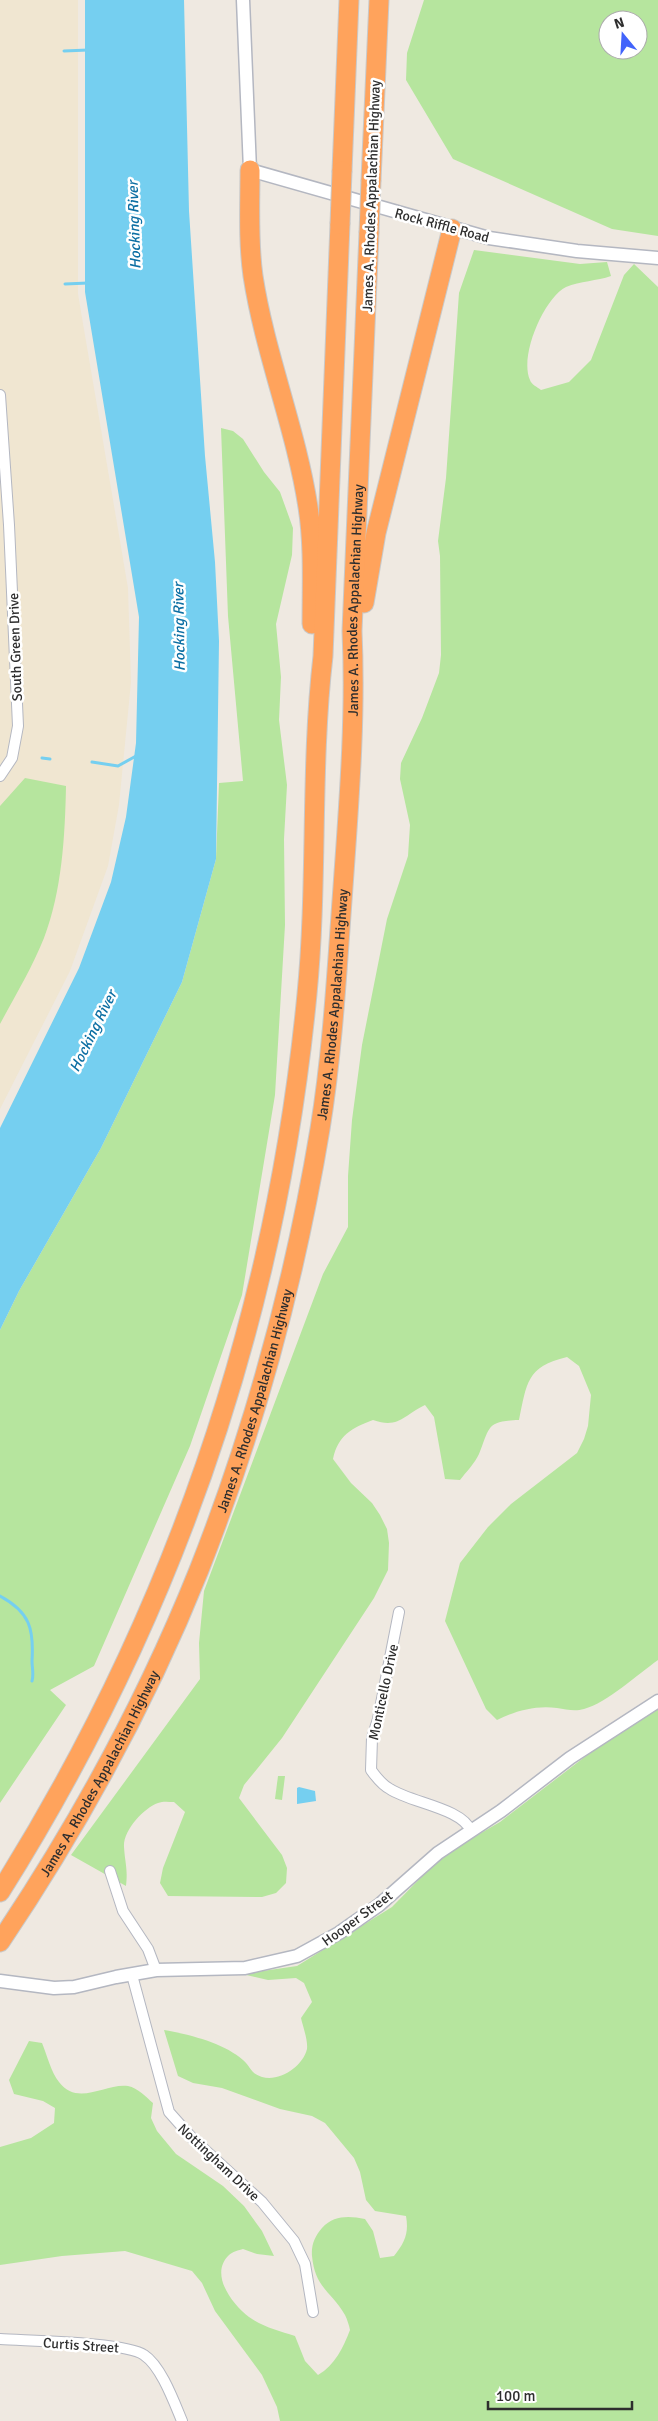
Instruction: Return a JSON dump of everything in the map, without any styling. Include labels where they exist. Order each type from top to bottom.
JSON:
[{"type":"highway","name":"James A. Rhodes Appalachian Highway","points":[[0,1892],[69,1776],[130,1655],[178,1544],[209,1459],[245,1342],[276,1211],[290,1130],[308,993],[318,704],[323,656],[349,0]]},
{"type":"highway","name":"James A. Rhodes Appalachian Highway","points":[[0,1942],[78,1816],[123,1735],[198,1573],[218,1520],[266,1372],[292,1267],[321,1117],[335,1002],[348,828],[354,665],[352,631],[379,0]]},
{"type":"highway","points":[[250,170],[249,225],[253,275],[301,465],[309,510],[312,574],[312,655],[318,704]]},
{"type":"highway","points":[[354,665],[376,533],[452,229]]},
{"type":"street","points":[[243,0],[250,170]]},
{"type":"street","name":"Rock Riffle Road","points":[[250,170],[452,229],[527,244],[658,258]]},
{"type":"street","name":"South Green Drive","points":[[0,395],[10,525],[18,726],[12,758],[0,776]]},
{"type":"street","name":"Monticello Drive","points":[[399,1612],[378,1719],[372,1738],[370,1770],[389,1789],[406,1798],[453,1814],[468,1822],[471,1831]]},
{"type":"street","name":"Hooper Street","points":[[2,1981],[54,1988],[74,1987],[156,1970],[245,1968],[286,1960],[310,1951],[379,1905],[438,1853],[501,1811],[570,1758],[658,1702]]},
{"type":"street","points":[[110,1871],[123,1911],[148,1949],[156,1970]]},
{"type":"street","name":"Nottingham Drive","points":[[132,1974],[169,2112],[193,2139],[262,2202],[294,2241],[305,2264],[313,2312]]},
{"type":"street","name":"Curtis Street","points":[[0,2340],[112,2346],[139,2352],[156,2369],[182,2421]]},
{"type":"shaded area","points":[[0,0],[78,0],[78,294],[128,588],[131,682],[119,805],[108,866],[70,971],[0,1109]]},
{"type":"green space","points":[[424,0],[658,0],[658,236],[612,229],[453,159],[406,80],[407,53]]},
{"type":"green space","points":[[474,250],[580,264],[607,262],[611,276],[566,287],[558,293],[542,315],[531,343],[527,370],[531,381],[541,390],[569,382],[591,360],[624,275],[634,264],[658,287],[658,1660],[612,1695],[593,1706],[577,1710],[549,1707],[534,1708],[518,1711],[497,1720],[486,1709],[445,1621],[460,1563],[488,1527],[511,1504],[577,1453],[588,1426],[591,1395],[579,1366],[567,1357],[553,1361],[536,1372],[527,1386],[519,1420],[500,1422],[491,1427],[473,1464],[460,1480],[445,1479],[434,1417],[425,1405],[395,1422],[389,1423],[373,1420],[359,1426],[342,1438],[333,1459],[351,1483],[372,1503],[387,1529],[389,1543],[388,1570],[374,1598],[282,1738],[244,1785],[239,1798],[282,1855],[287,1868],[286,1883],[276,1893],[262,1897],[168,1896],[160,1883],[163,1868],[185,1812],[174,1802],[162,1802],[152,1806],[135,1820],[127,1834],[124,1847],[127,1870],[126,1886],[71,1855],[200,1679],[199,1643],[204,1591],[323,1274],[348,1227],[348,1176],[352,1120],[362,1045],[387,919],[408,856],[410,825],[400,779],[401,763],[422,718],[439,673],[441,655],[440,556],[438,541],[446,478],[459,293]]},
{"type":"green space","points":[[221,428],[233,431],[243,439],[264,472],[280,492],[293,528],[292,555],[276,624],[281,677],[279,720],[287,785],[284,839],[285,925],[275,1095],[242,1295],[190,1446],[94,1666],[50,1690],[66,1705],[0,1803],[0,1330],[19,1291],[101,1148],[182,982],[216,859],[219,783],[243,781],[228,616]]},
{"type":"green space","points":[[25,778],[66,786],[65,824],[59,882],[50,920],[29,971],[0,1024],[0,806]]},
{"type":"green space","points":[[658,1708],[658,2421],[280,2421],[277,2407],[262,2375],[215,2311],[202,2283],[192,2271],[125,2251],[62,2256],[0,2265],[0,2147],[31,2138],[54,2123],[55,2108],[43,2101],[14,2094],[9,2080],[29,2041],[42,2043],[54,2073],[66,2089],[75,2093],[83,2093],[128,2086],[142,2093],[153,2103],[151,2118],[157,2131],[176,2154],[223,2186],[244,2206],[262,2231],[274,2256],[257,2254],[243,2249],[230,2254],[223,2263],[221,2271],[225,2288],[230,2297],[249,2317],[265,2326],[295,2336],[305,2361],[318,2375],[324,2371],[338,2356],[350,2330],[345,2315],[316,2275],[312,2252],[315,2237],[327,2224],[337,2219],[353,2217],[365,2219],[373,2231],[380,2258],[394,2256],[405,2237],[407,2227],[406,2216],[375,2211],[366,2200],[360,2172],[354,2158],[325,2123],[312,2116],[280,2109],[222,2088],[193,2083],[178,2076],[164,2030],[216,2044],[235,2054],[253,2072],[262,2077],[276,2077],[290,2071],[301,2061],[307,2049],[301,2018],[312,2002],[304,1983],[296,1978],[268,1980],[242,1974],[297,1966],[392,1907],[443,1855],[500,1822],[612,1736]]},
{"type":"green space","points":[[278,1776],[285,1776],[282,1800],[275,1799]]},
{"type":"water","name":"Hocking River","points":[[85,0],[184,0],[189,211],[205,456],[215,562],[219,641],[216,859],[182,982],[101,1148],[19,1291],[0,1330],[0,1128],[79,968],[111,882],[126,817],[136,743],[139,617],[85,292]]},
{"type":"water","points":[[297,1788],[315,1791],[316,1801],[297,1804]]},
{"type":"waterway","points":[[64,51],[88,50]]},
{"type":"waterway","points":[[65,284],[88,283]]},
{"type":"waterway","points":[[92,762],[118,766],[136,756]]},
{"type":"waterway","points":[[42,758],[50,759]]},
{"type":"waterway","points":[[0,1596],[18,1608],[28,1622],[32,1640],[32,1681]]}]
